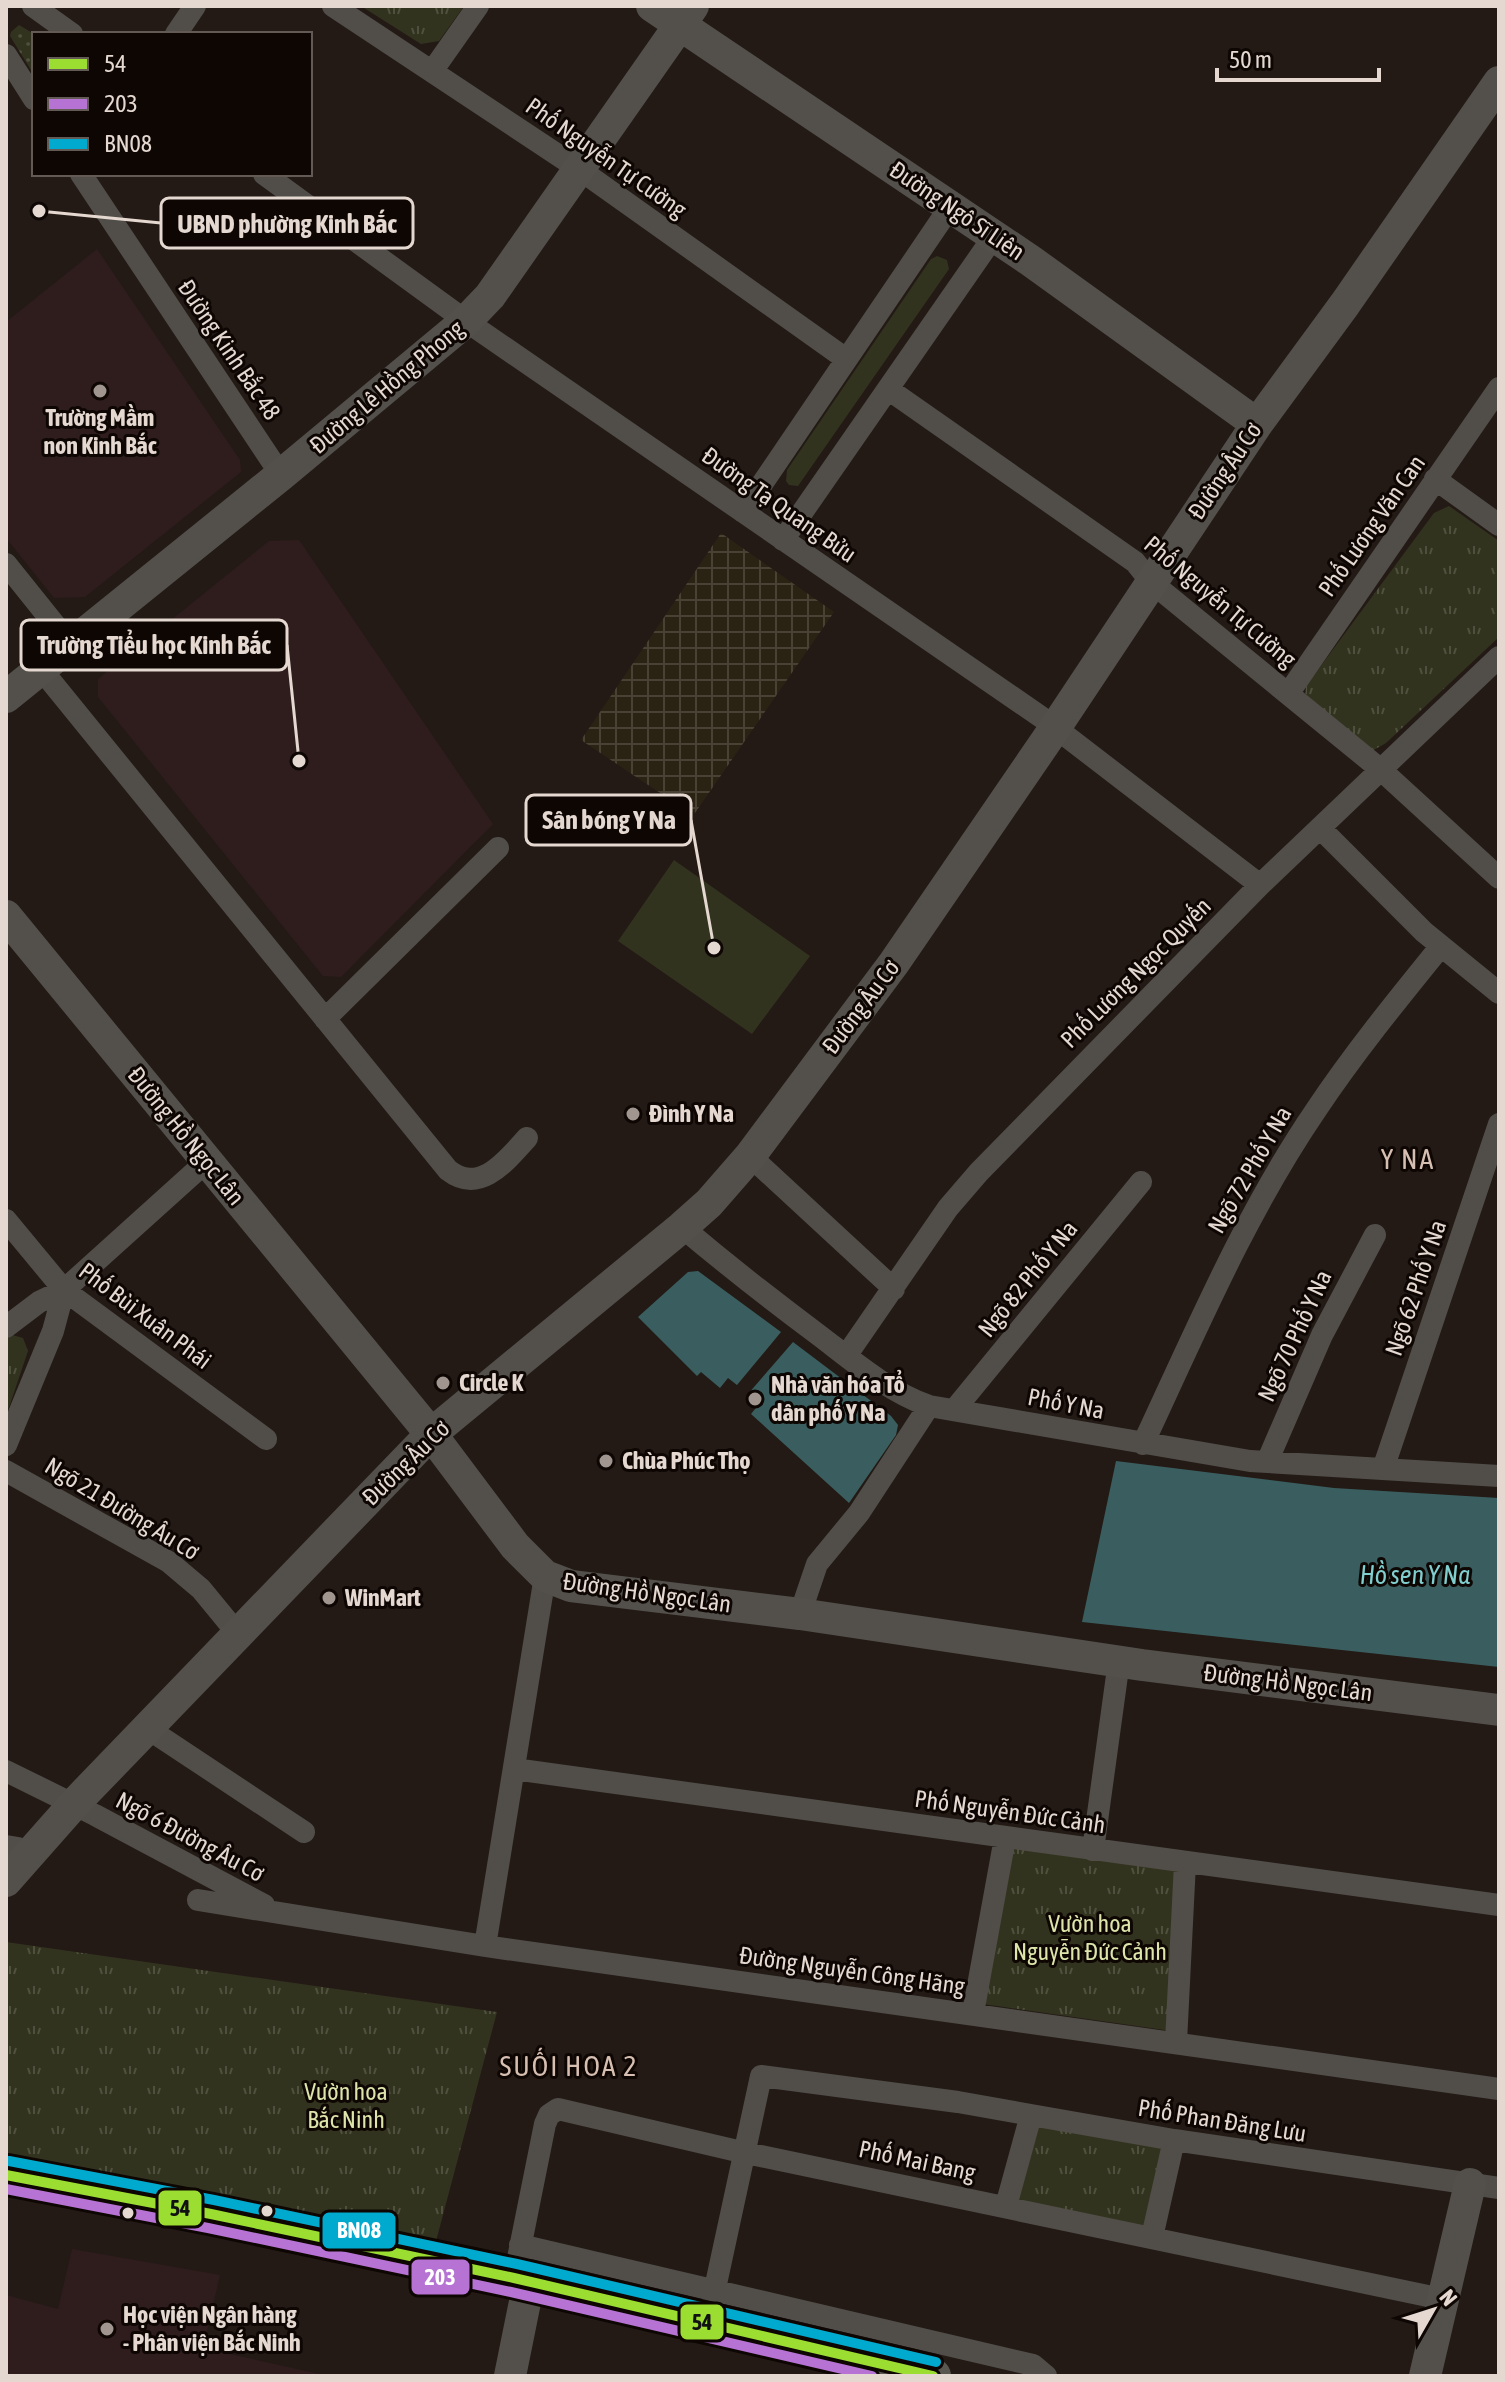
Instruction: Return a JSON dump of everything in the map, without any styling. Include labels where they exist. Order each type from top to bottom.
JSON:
[{"type":"main road","points":[[6,2175],[521,2268],[711,2308],[933,2376]]},
{"type":"street","points":[[33,6],[69,32]]},
{"type":"street","points":[[177,32],[195,6]]},
{"type":"street","name":"Phố Nguyễn Tự Cường","points":[[333,6],[579,169],[846,359]]},
{"type":"street","points":[[433,70],[478,6]]},
{"type":"street","name":"Đường Ngô Sĩ Liên","points":[[652,6],[687,16],[1257,424]]},
{"type":"street","name":"Đường Lê Hồng Phong","points":[[6,697],[466,321],[490,296],[687,16]]},
{"type":"street","points":[[6,55],[32,96]]},
{"type":"street","name":"Đường Âu Cơ","points":[[6,1881],[74,1804],[431,1434],[682,1227],[709,1203],[750,1156],[894,963],[1257,424],[1345,304],[1499,82]]},
{"type":"street","name":"Đường Kinh Bắc 48","points":[[82,176],[281,475]]},
{"type":"street","name":"Đường Tạ Quang Bửu","points":[[267,176],[466,321],[1055,728],[1260,885]]},
{"type":"street","points":[[743,512],[950,207]]},
{"type":"street","points":[[783,540],[994,236]]},
{"type":"street","name":"Phố Lương Văn Can","points":[[1288,694],[1499,388]]},
{"type":"street","name":"Phố Nguyễn Tự Cường","points":[[888,389],[1135,562],[1151,582],[1380,769],[1499,878]]},
{"type":"street","points":[[1435,479],[1499,525]]},
{"type":"street","points":[[6,564],[71,645]]},
{"type":"street","name":"Phố Lương Ngọc Quyến","points":[[846,1356],[948,1208],[979,1172],[1260,885],[1499,657]]},
{"type":"street","points":[[41,669],[448,1170],[467,1179],[482,1178],[493,1173],[527,1138]]},
{"type":"street","points":[[1320,828],[1441,946],[1499,993]]},
{"type":"street","points":[[325,1019],[498,848]]},
{"type":"street","name":"Đường Hồ Ngọc Lân","points":[[6,916],[431,1434],[515,1546],[545,1576],[571,1586],[800,1614],[1119,1661],[1499,1710]]},
{"type":"street","name":"Ngõ 72 Phố Y Na","points":[[1143,1444],[1242,1235],[1315,1111],[1388,1011],[1441,946]]},
{"type":"street","name":"Ngõ 62 Phố Y Na","points":[[1383,1469],[1499,1124]]},
{"type":"street","points":[[750,1156],[894,1289]]},
{"type":"street","points":[[6,1327],[39,1302],[64,1290],[206,1162]]},
{"type":"street","name":"Ngõ 82 Phố Y Na","points":[[955,1409],[1141,1182]]},
{"type":"street","name":"Phố Bùi Xuân Phái","points":[[6,1220],[64,1290],[266,1439]]},
{"type":"street","name":"Phố Y Na","points":[[682,1227],[846,1356],[904,1397],[929,1406],[1143,1444],[1267,1462],[1499,1476]]},
{"type":"street","name":"Ngõ 70 Phố Y Na","points":[[1267,1462],[1322,1335],[1375,1235]]},
{"type":"street","points":[[6,1445],[53,1331],[64,1290]]},
{"type":"street","points":[[800,1614],[817,1564],[859,1513],[929,1406]]},
{"type":"street","name":"Ngõ 21 Đường Âu Cơ","points":[[6,1471],[169,1562],[201,1589],[238,1634]]},
{"type":"street","points":[[485,1946],[545,1576]]},
{"type":"street","points":[[1093,1850],[1119,1661]]},
{"type":"street","points":[[147,1728],[304,1832]]},
{"type":"street","name":"Phố Nguyễn Đức Cảnh","points":[[514,1769],[1499,1905]]},
{"type":"street","name":"Ngõ 6 Đường Âu Cơ","points":[[6,1771],[282,1915]]},
{"type":"street","name":"Đường Âu Cơ","points":[[10,1851],[74,1804]]},
{"type":"street","points":[[973,2013],[1005,1838]]},
{"type":"street","points":[[1176,2042],[1185,1863]]},
{"type":"street","name":"Đường Nguyễn Công Hãng","points":[[198,1900],[485,1946],[1499,2089]]},
{"type":"street","name":"Phố Phan Đăng Lưu","points":[[746,2153],[761,2076],[958,2102],[1174,2140],[1484,2186]]},
{"type":"street","name":"Phố Mai Bang","points":[[521,2268],[546,2118],[555,2110],[563,2109],[746,2153],[1442,2299]]},
{"type":"street","points":[[1006,2206],[1031,2115]]},
{"type":"street","points":[[1152,2237],[1174,2140]]},
{"type":"street","points":[[746,2153],[711,2308],[1033,2365],[1046,2376]]},
{"type":"street","points":[[1425,2376],[1442,2299],[1484,2186]]},
{"type":"street","points":[[510,2376],[521,2268]]},
{"type":"shaded area","name":"Trường Mầm non Kinh Bắc","points":[[97,249],[240,460],[241,472],[85,597],[54,598],[6,538],[6,322]]},
{"type":"shaded area","points":[[721,533],[834,612],[695,813],[581,740]]},
{"type":"shaded area","points":[[299,540],[493,824],[341,977],[323,976],[98,697],[98,679],[269,541]]},
{"type":"shaded area","name":"Học viện Ngân hàng - Phân viện Bắc Ninh","points":[[72,2249],[220,2275],[203,2348],[328,2376],[6,2376],[6,2295],[58,2309]]},
{"type":"green space","points":[[361,6],[464,6],[439,41],[421,44]]},
{"type":"green space","points":[[19,25],[32,33],[32,72],[10,36]]},
{"type":"green space","points":[[937,256],[947,260],[949,269],[798,486],[789,485],[786,481],[787,470],[931,259]]},
{"type":"green space","points":[[1449,506],[1499,541],[1499,637],[1386,743],[1372,751],[1305,698],[1306,686],[1434,513]]},
{"type":"green space","points":[[674,860],[810,956],[752,1034],[618,941]]},
{"type":"green space","points":[[12,1335],[23,1338],[28,1351],[6,1416],[6,1340]]},
{"type":"green space","name":"Vườn hoa Nguyễn Đức Cảnh","points":[[1011,1847],[1182,1867],[1172,2031],[983,2004]]},
{"type":"green space","name":"Vườn hoa Bắc Ninh","points":[[6,1942],[497,2012],[436,2241],[6,2153]]},
{"type":"green space","points":[[1034,2121],[1168,2145],[1152,2232],[1016,2205]]},
{"type":"water","points":[[698,1271],[781,1332],[737,1385],[728,1378],[720,1388],[701,1372],[697,1376],[638,1317],[688,1272]]},
{"type":"water","points":[[793,1342],[891,1416],[898,1425],[896,1435],[849,1503],[751,1414],[759,1404],[748,1394]]},
{"type":"water","name":"Hồ sen Y Na","points":[[1116,1461],[1334,1488],[1499,1498],[1499,1667],[1082,1622]]},
{"type":"transit line","name":"BN08","points":[[9,2161],[214,2200],[517,2264],[936,2362]]},
{"type":"transit line","name":"54","points":[[6,2175],[211,2214],[514,2278],[933,2376]]},
{"type":"transit line","name":"203","points":[[6,2189],[511,2292],[872,2376]]},
{"type":"place","name":"UBND phường Kinh Bắc","points":[[39,211]]},
{"type":"place","name":"Trường Mầm non Kinh Bắc","points":[[100,391]]},
{"type":"place","name":"Trường Tiểu học Kinh Bắc","points":[[299,761]]},
{"type":"place","name":"Sân bóng Y Na","points":[[714,948]]},
{"type":"place","name":"Đình Y Na","points":[[633,1114]]},
{"type":"place","name":"Circle K","points":[[443,1383]]},
{"type":"place","name":"Nhà văn hóa Tổ dân phố Y Na","points":[[755,1399]]},
{"type":"place","name":"Chùa Phúc Thọ","points":[[606,1461]]},
{"type":"place","name":"WinMart","points":[[329,1598]]},
{"type":"place","name":"Học viện Ngân hàng - Phân viện Bắc Ninh","points":[[107,2329]]},
{"type":"district","name":"Y NA","points":[[1408,1159]]},
{"type":"district","name":"SUỐI HOA 2","points":[[569,2066]]}]
